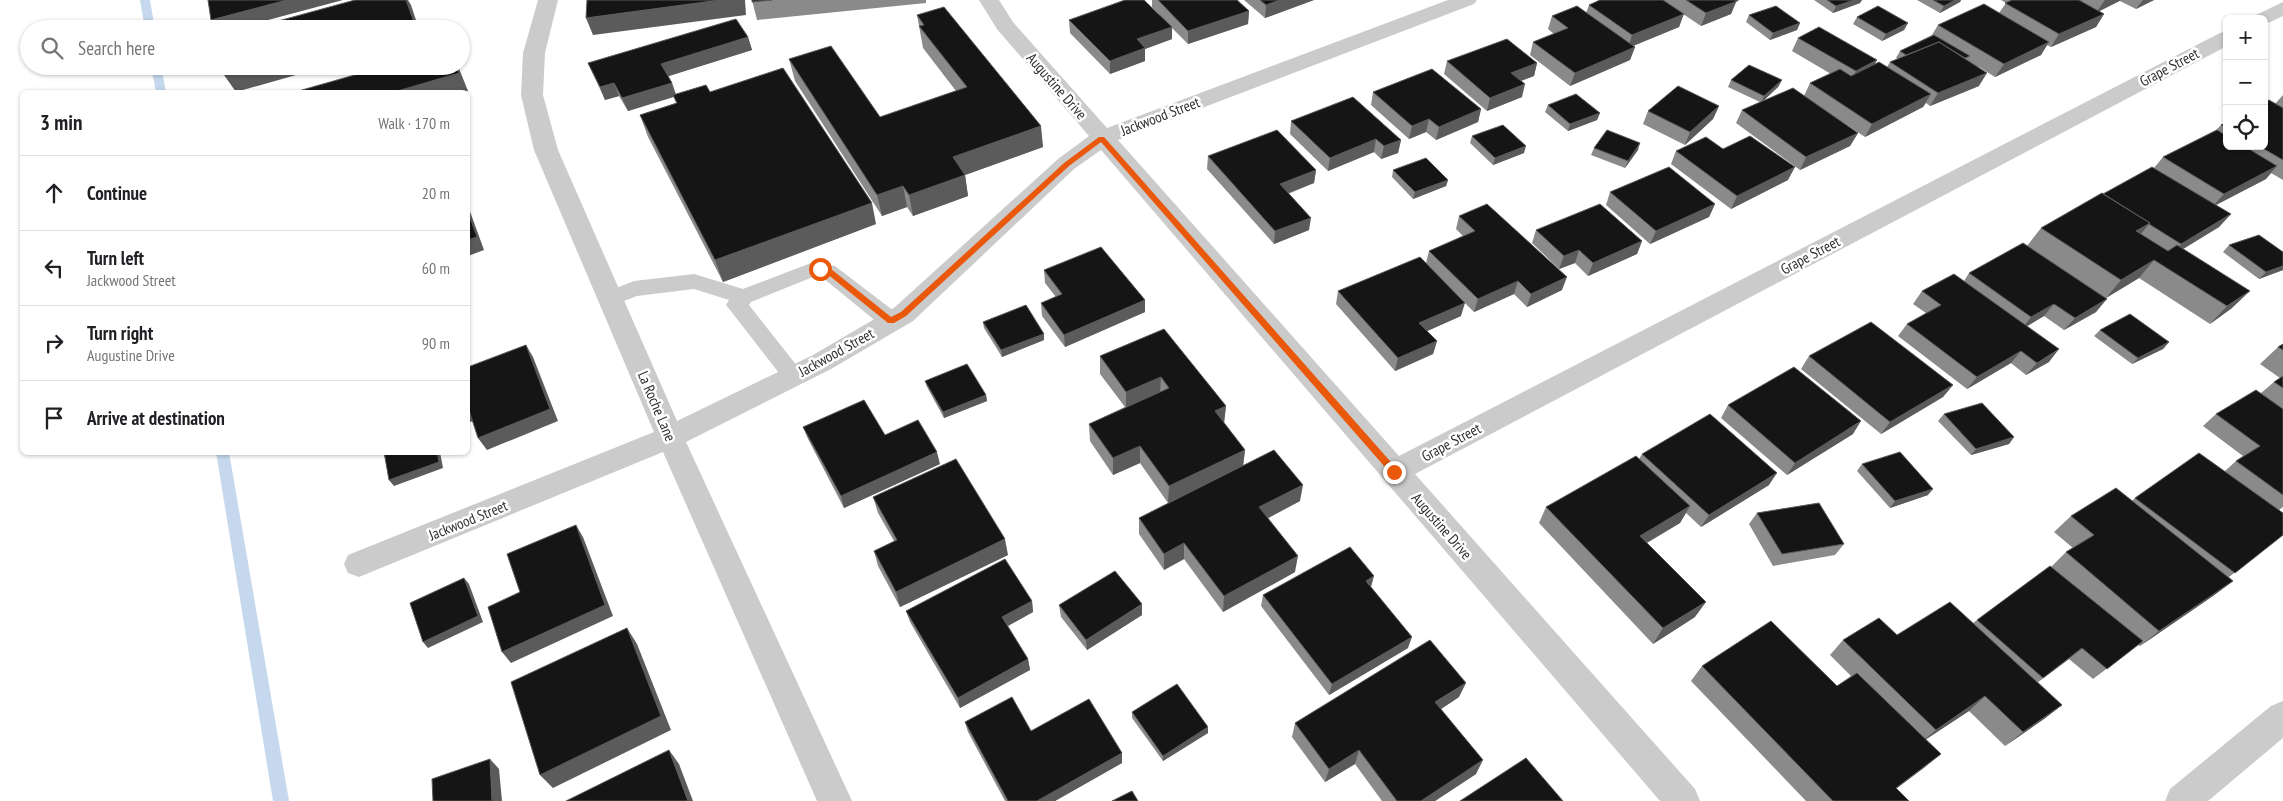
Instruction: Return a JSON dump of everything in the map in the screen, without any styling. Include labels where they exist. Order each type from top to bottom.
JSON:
[{"type":"street","name":"La Roche Lane","points":[[548,0],[534,53],[532,96],[546,150],[670,437],[836,801]]},
{"type":"street","name":"Augustine Drive","points":[[989,0],[1004,25],[1683,801]]},
{"type":"street","name":"Jackwood Street","points":[[359,564],[670,437],[822,362],[904,314],[1066,164],[1102,138],[1466,0]]},
{"type":"street","points":[[2268,16],[2283,8]]},
{"type":"street","name":"Grape Street","points":[[1394,472],[2223,39]]},
{"type":"street","points":[[2182,801],[2283,717]]},
{"type":"lane","points":[[794,376],[737,305],[744,297],[811,270],[820,269],[828,271],[891,321]]},
{"type":"lane","points":[[610,298],[634,289],[694,281],[744,297]]},
{"type":"building","points":[[208,0],[287,0],[211,20]]},
{"type":"building","points":[[355,0],[406,0],[413,20],[282,20]]},
{"type":"building","points":[[587,0],[720,0],[586,18]]},
{"type":"building","points":[[752,0],[772,0],[752,2]]},
{"type":"building","points":[[1125,0],[1144,0],[1172,27],[1137,39],[1145,48],[1110,61],[1069,20]]},
{"type":"building","points":[[1158,0],[1237,0],[1249,11],[1188,31]]},
{"type":"building","points":[[1260,0],[1280,0],[1266,5]]},
{"type":"building","points":[[1600,0],[1663,0],[1684,14],[1632,35],[1589,5]]},
{"type":"building","points":[[1686,0],[1735,0],[1737,1],[1706,13]]},
{"type":"building","points":[[1827,0],[1854,0],[1836,6]]},
{"type":"building","points":[[1933,0],[1955,0],[1944,6]]},
{"type":"building","points":[[2012,0],[2079,0],[2104,14],[2059,34],[2005,3]]},
{"type":"building","points":[[1984,4],[2049,42],[2004,64],[1938,25]]},
{"type":"building","points":[[1577,6],[1635,47],[1575,73],[1533,42],[1568,28],[1552,16]]},
{"type":"building","points":[[1776,6],[1800,23],[1773,33],[1749,15]]},
{"type":"building","points":[[1878,6],[1908,23],[1886,34],[1857,17]]},
{"type":"building","points":[[944,7],[1041,126],[953,157],[965,175],[909,195],[903,186],[877,195],[789,59],[831,46],[880,117],[967,87],[919,26],[924,25],[917,15]]},
{"type":"building","points":[[736,19],[748,37],[661,64],[672,83],[622,98],[614,83],[600,87],[588,63]]},
{"type":"building","points":[[1819,27],[1877,60],[1856,71],[1798,38]]},
{"type":"building","points":[[1934,35],[1970,56],[1965,58],[1939,42],[1906,55],[1900,51]]},
{"type":"building","points":[[1507,39],[1537,63],[1511,73],[1525,84],[1490,98],[1447,61]]},
{"type":"building","points":[[1939,42],[1987,73],[1938,93],[1890,62]]},
{"type":"building","points":[[1879,62],[1931,94],[1872,124],[1810,83],[1840,69],[1851,76]]},
{"type":"building","points":[[1749,65],[1782,80],[1764,96],[1731,80]]},
{"type":"building","points":[[783,68],[872,203],[715,260],[640,115],[677,103],[673,95],[706,85],[710,92]]},
{"type":"building","points":[[1432,69],[1481,109],[1439,127],[1429,119],[1412,126],[1373,92]]},
{"type":"building","points":[[354,75],[452,75],[401,90],[302,90]]},
{"type":"building","points":[[1678,86],[1719,106],[1690,132],[1648,111]]},
{"type":"building","points":[[1793,88],[1858,133],[1806,157],[1742,110]]},
{"type":"building","points":[[1576,94],[1600,113],[1570,124],[1548,105]]},
{"type":"building","points":[[1353,97],[1401,140],[1384,146],[1376,139],[1330,158],[1291,121]]},
{"type":"building","points":[[2268,101],[2283,108],[2283,160],[2266,150],[2268,150]]},
{"type":"building","points":[[1503,125],[1526,146],[1495,158],[1472,136]]},
{"type":"building","points":[[1277,130],[1316,170],[1280,184],[1311,218],[1275,231],[1208,156]]},
{"type":"building","points":[[1607,130],[1640,143],[1628,161],[1594,148]]},
{"type":"building","points":[[2217,130],[2223,134],[2223,150],[2251,150],[2277,166],[2224,194],[2163,157]]},
{"type":"building","points":[[1750,136],[1795,167],[1737,196],[1676,151],[1706,137],[1723,149]]},
{"type":"building","points":[[1426,158],[1448,180],[1415,192],[1393,170]]},
{"type":"building","points":[[1669,167],[1715,204],[1656,231],[1610,192]]},
{"type":"building","points":[[2152,167],[2231,214],[2181,244],[2103,194]]},
{"type":"building","points":[[2102,193],[2150,223],[2136,231],[2168,251],[2177,245],[2250,291],[2227,306],[2154,260],[2121,280],[2041,228]]},
{"type":"building","points":[[1487,204],[1567,277],[1531,294],[1518,281],[1478,299],[1429,251],[1475,231],[1459,216]]},
{"type":"building","points":[[1600,204],[1642,241],[1593,263],[1579,250],[1564,256],[1536,230]]},
{"type":"building","points":[[470,218],[477,237],[470,239]]},
{"type":"building","points":[[2259,235],[2283,252],[2283,266],[2266,272],[2229,245]]},
{"type":"building","points":[[2023,243],[2107,299],[2075,318],[2054,304],[2031,317],[1969,273]]},
{"type":"building","points":[[1101,247],[1145,300],[1064,335],[1041,303],[1062,294],[1044,270]]},
{"type":"building","points":[[1420,257],[1465,303],[1419,323],[1437,341],[1398,358],[1338,291]]},
{"type":"building","points":[[1954,274],[2059,349],[2037,363],[2021,351],[1977,377],[1907,324],[1941,305],[1922,291]]},
{"type":"building","points":[[1026,305],[1044,334],[1001,350],[983,322]]},
{"type":"building","points":[[2130,314],[2169,342],[2138,358],[2100,330]]},
{"type":"building","points":[[1871,322],[1953,385],[1890,422],[1809,356]]},
{"type":"building","points":[[1164,329],[1226,406],[1215,411],[1245,450],[1169,486],[1140,446],[1113,458],[1089,424],[1169,388],[1161,377],[1126,392],[1100,356]]},
{"type":"building","points":[[526,345],[550,409],[478,438],[470,413],[470,366]]},
{"type":"building","points":[[967,364],[986,395],[943,412],[925,381]]},
{"type":"building","points":[[1794,367],[1861,421],[1795,463],[1728,405]]},
{"type":"building","points":[[2283,376],[2283,388],[2274,382]]},
{"type":"building","points":[[2256,390],[2283,409],[2283,495],[2236,461],[2260,446],[2216,414]]},
{"type":"building","points":[[864,400],[885,435],[918,420],[937,452],[841,496],[803,427]]},
{"type":"building","points":[[1982,403],[2014,437],[1976,449],[1944,414]]},
{"type":"building","points":[[1710,414],[1777,473],[1709,515],[1642,454]]},
{"type":"building","points":[[1274,450],[1303,485],[1259,507],[1298,556],[1224,596],[1184,543],[1164,554],[1139,518]]},
{"type":"building","points":[[1900,452],[1933,489],[1895,501],[1862,464]]},
{"type":"building","points":[[2199,453],[2283,513],[2283,535],[2235,573],[2135,498]]},
{"type":"building","points":[[385,455],[438,455],[439,462],[389,480]]},
{"type":"building","points":[[1636,456],[1690,506],[1640,536],[1706,602],[1663,628],[1546,507]]},
{"type":"building","points":[[956,459],[1005,539],[896,592],[874,551],[897,540],[873,497]]},
{"type":"building","points":[[2116,488],[2233,581],[2159,631],[2066,552],[2094,535],[2071,516]]},
{"type":"building","points":[[1819,503],[1844,544],[1782,554],[1757,513]]},
{"type":"building","points":[[576,525],[605,605],[502,652],[488,607],[520,592],[507,554]]},
{"type":"building","points":[[1350,547],[1374,576],[1366,581],[1412,637],[1332,684],[1263,595]]},
{"type":"building","points":[[1005,559],[1032,601],[1002,617],[1028,659],[958,698],[906,611]]},
{"type":"building","points":[[2050,566],[2143,641],[2107,669],[2082,648],[2043,678],[1977,620]]},
{"type":"building","points":[[1115,571],[1142,604],[1086,640],[1059,605]]},
{"type":"building","points":[[464,578],[478,616],[423,642],[410,603]]},
{"type":"building","points":[[1950,602],[2062,705],[2023,732],[1985,696],[1936,730],[1843,640],[1879,618],[1897,635]]},
{"type":"building","points":[[1771,621],[1837,686],[1857,673],[1941,754],[1896,788],[1909,801],[1833,801],[1702,666]]},
{"type":"building","points":[[627,628],[661,716],[540,775],[511,682]]},
{"type":"building","points":[[1430,640],[1466,683],[1435,702],[1483,760],[1421,801],[1397,801],[1359,750],[1329,769],[1295,723]]},
{"type":"building","points":[[1177,684],[1208,727],[1163,756],[1132,712]]},
{"type":"building","points":[[1012,697],[1031,731],[1089,699],[1122,753],[1037,801],[1008,801],[965,722]]},
{"type":"building","points":[[669,750],[688,801],[566,801]]},
{"type":"building","points":[[1526,758],[1563,801],[1460,801]]},
{"type":"building","points":[[490,759],[492,801],[433,801],[432,779]]},
{"type":"building","points":[[1132,791],[1138,801],[1112,801]]},
{"type":"waterway","points":[[145,0],[148,20]]},
{"type":"waterway","points":[[158,75],[161,90]]},
{"type":"waterway","points":[[223,455],[281,801]]},
{"type":"route","points":[[820,269],[828,271],[891,321],[904,314],[1066,164],[1102,138],[1394,472]]}]
